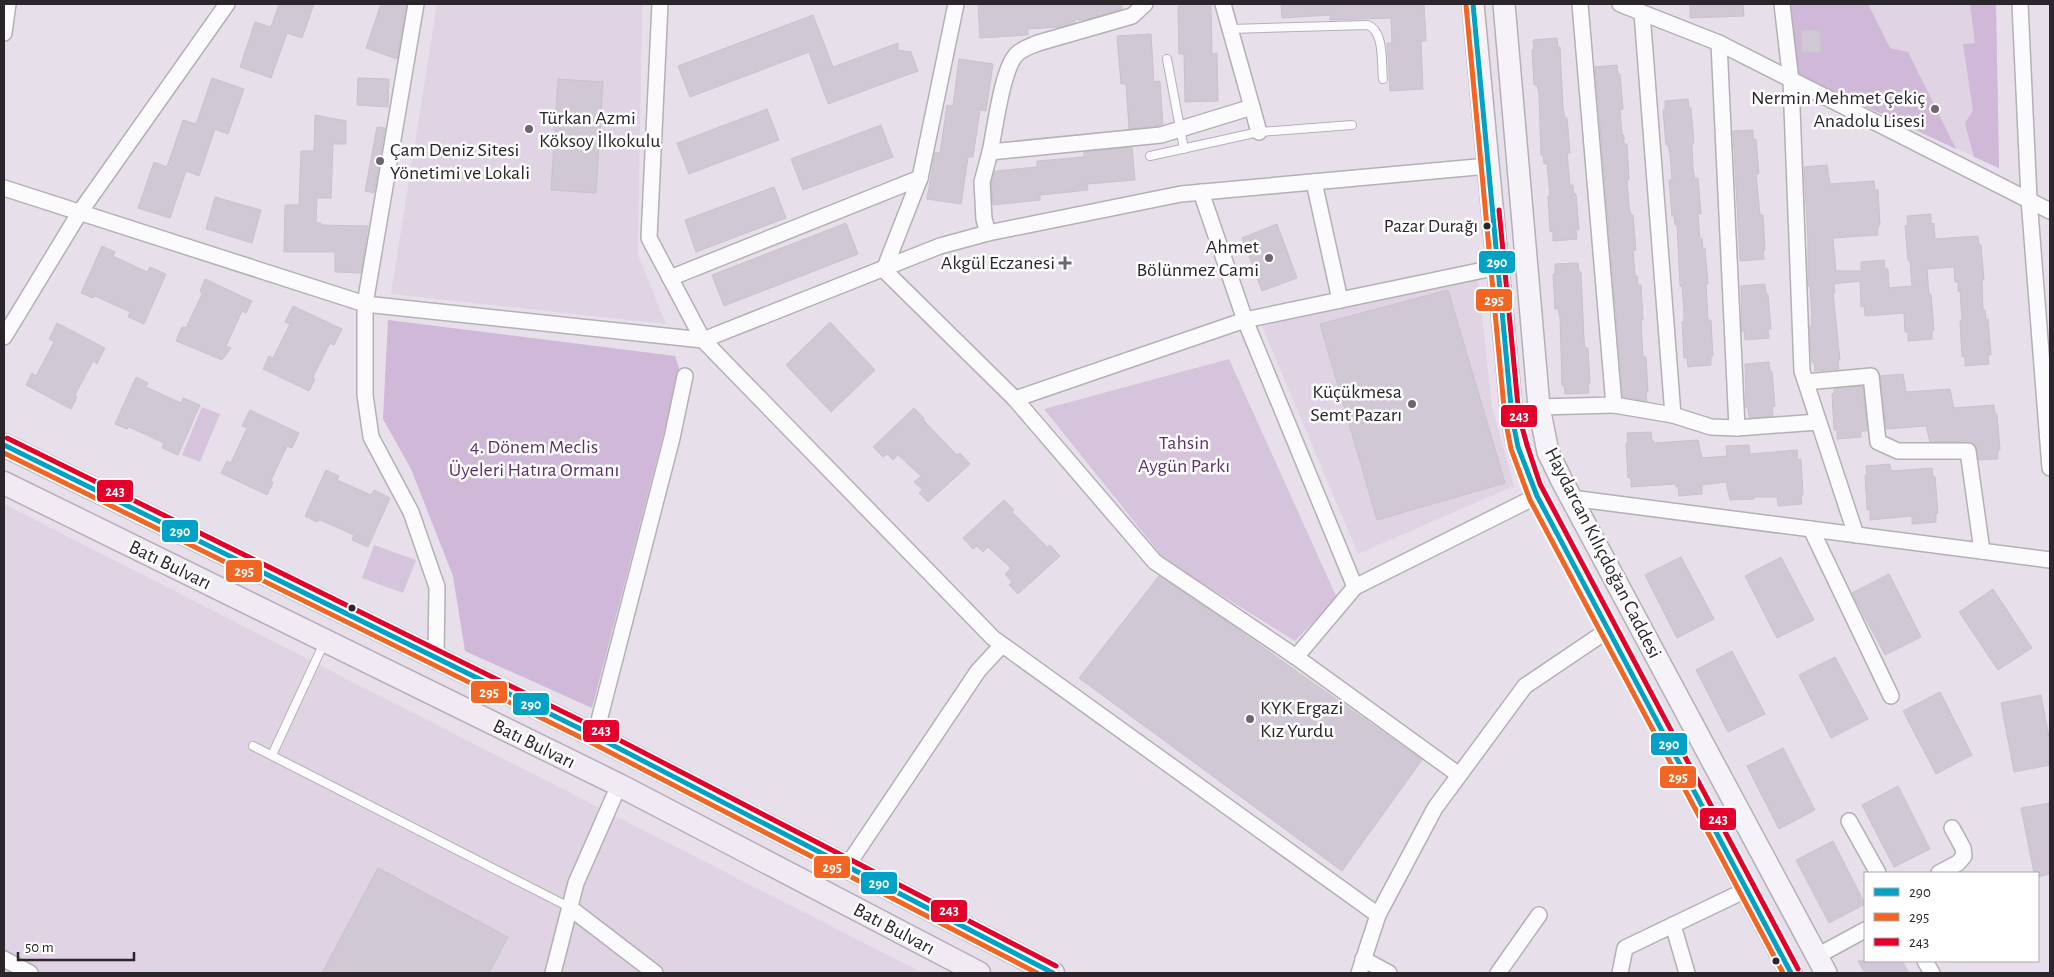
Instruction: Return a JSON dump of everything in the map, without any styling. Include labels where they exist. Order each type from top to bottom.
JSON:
[{"type":"main road","name":"Haydarcan Kılıçdoğan Caddesi","points":[[1473,4],[1512,417],[1518,447],[1537,496],[1791,973]]},
{"type":"main road","name":"Haydarcan Kılıçdoğan Caddesi","points":[[1504,4],[1539,407],[1548,452],[1821,964]]},
{"type":"main road","name":"Batı Bulvarı","points":[[4,445],[596,736],[1052,973]]},
{"type":"main road","name":"Batı Bulvarı","points":[[4,483],[619,785],[978,973]]},
{"type":"street","points":[[4,32],[8,4]]},
{"type":"street","points":[[4,337],[80,212],[227,4]]},
{"type":"street","points":[[416,4],[365,304],[365,395],[370,437],[411,512],[437,587],[436,658]]},
{"type":"street","points":[[660,4],[649,238],[703,340],[992,638],[1378,915]]},
{"type":"street","points":[[884,270],[920,178],[956,4]]},
{"type":"street","points":[[988,233],[984,220],[982,182],[1010,64],[1017,54],[1026,47],[1132,16],[1145,4]]},
{"type":"street","points":[[1223,4],[1259,132]]},
{"type":"street","points":[[1580,4],[1614,405]]},
{"type":"street","points":[[1620,4],[1719,43],[2050,211]]},
{"type":"street","points":[[1782,4],[1791,81],[1802,371],[1856,535]]},
{"type":"street","points":[[2020,4],[2029,199],[2050,468]]},
{"type":"street","points":[[1642,13],[1673,415]]},
{"type":"street","points":[[1719,43],[1737,428]]},
{"type":"street","points":[[990,152],[1160,135],[1180,131],[1252,107]]},
{"type":"street","points":[[4,188],[365,304],[703,340],[884,270],[940,246],[988,233],[1181,194],[1488,166]]},
{"type":"street","points":[[670,278],[920,178]]},
{"type":"street","points":[[1314,182],[1340,300]]},
{"type":"street","points":[[1201,192],[1245,320],[1355,587]]},
{"type":"street","points":[[1015,399],[1245,320],[1498,267]]},
{"type":"street","points":[[884,270],[1015,399],[1154,562],[1296,657],[1459,775]]},
{"type":"street","points":[[596,736],[672,438],[685,376]]},
{"type":"street","points":[[1806,382],[1871,376],[1878,442],[1898,451],[1968,451],[1982,551]]},
{"type":"street","points":[[1539,407],[1614,405],[1673,415],[1711,427],[1737,428],[1818,422]]},
{"type":"street","points":[[1296,657],[1355,587],[1537,496]]},
{"type":"street","points":[[1571,498],[2050,560]]},
{"type":"street","points":[[1811,529],[1891,696]]},
{"type":"street","points":[[1389,973],[1361,966],[1378,915],[1435,808],[1524,686],[1608,630]]},
{"type":"street","points":[[847,866],[978,671],[1002,645]]},
{"type":"street","points":[[553,973],[576,882],[619,785]]},
{"type":"street","points":[[1849,821],[1877,872]]},
{"type":"street","points":[[1941,872],[1958,863],[1964,856],[1963,848],[1952,828]]},
{"type":"street","points":[[1620,973],[1625,948],[1746,890]]},
{"type":"street","points":[[569,907],[655,973]]},
{"type":"street","points":[[1498,973],[1539,915]]},
{"type":"street","points":[[1673,925],[1687,973]]},
{"type":"street","points":[[1821,964],[1864,931]]},
{"type":"street","points":[[4,959],[30,973]]},
{"type":"street","points":[[1926,962],[1932,973]]},
{"type":"lane","points":[[1231,29],[1368,25],[1379,36],[1383,79]]},
{"type":"lane","points":[[1167,60],[1184,148]]},
{"type":"lane","points":[[1150,156],[1259,132],[1352,125]]},
{"type":"lane","points":[[272,755],[325,641]]},
{"type":"lane","points":[[253,746],[569,907]]},
{"type":"shaded area","name":"Türkan Azmi Köksoy İlkokulu","points":[[437,4],[642,4],[638,255],[666,324],[391,294]]},
{"type":"shaded area","name":"Nermin Mehmet Çekiç Anadolu Lisesi","points":[[1782,4],[1996,4],[1999,168],[1788,70]]},
{"type":"shaded area","name":"Küçükmesa Semt Pazarı","points":[[1478,279],[1492,407],[1514,486],[1358,554],[1262,326]]},
{"type":"shaded area","points":[[4,504],[923,973],[4,973]]},
{"type":"green space","points":[[1782,4],[1868,4],[1890,48],[1908,52],[1956,149],[1788,70]]},
{"type":"green space","points":[[1970,4],[1996,4],[1999,168],[1974,157],[1965,123],[1973,111],[1963,44],[1975,43]]},
{"type":"green space","name":"4. Dönem Meclis Üyeleri Hatıra Ormanı","points":[[388,320],[675,356],[680,371],[592,708],[465,651],[453,576],[411,469],[383,419]]},
{"type":"green space","name":"Tahsin Aygün Parkı","points":[[1229,359],[1337,598],[1295,641],[1165,560],[1044,409]]},
{"type":"green space","points":[[202,407],[220,414],[200,462],[182,455]]},
{"type":"green space","points":[[374,545],[416,560],[403,593],[362,578]]},
{"type":"building","points":[[279,4],[314,4],[302,38],[287,33],[271,78],[240,67],[255,22],[271,27]]},
{"type":"building","points":[[381,4],[407,4],[397,59],[366,48]]},
{"type":"building","points":[[1122,4],[1122,9],[1086,20],[1075,20],[1075,23],[1060,27],[1028,29],[1028,35],[980,38],[978,5]]},
{"type":"building","points":[[1281,4],[1424,4],[1426,41],[1421,41],[1423,89],[1390,91],[1387,43],[1392,43],[1391,18],[1330,20],[1330,15],[1282,18]]},
{"type":"building","points":[[1690,4],[1743,4],[1744,16],[1690,18]]},
{"type":"building","points":[[1178,6],[1211,6],[1212,54],[1217,53],[1218,101],[1185,102],[1184,54],[1179,54]]},
{"type":"building","points":[[813,15],[833,67],[898,43],[898,50],[911,52],[918,71],[828,104],[809,52],[690,97],[678,66]]},
{"type":"building","points":[[1801,30],[1820,30],[1821,52],[1802,53]]},
{"type":"building","points":[[1151,34],[1154,82],[1160,81],[1163,125],[1129,129],[1126,84],[1121,84],[1117,36]]},
{"type":"building","points":[[1557,38],[1558,48],[1560,47],[1563,109],[1565,118],[1567,118],[1570,153],[1567,153],[1570,185],[1573,185],[1574,194],[1576,194],[1579,230],[1576,230],[1577,239],[1553,241],[1553,231],[1550,232],[1548,196],[1550,196],[1547,164],[1544,164],[1543,155],[1541,155],[1539,94],[1537,85],[1534,85],[1532,50],[1534,49],[1533,40]]},
{"type":"building","points":[[959,59],[993,64],[986,111],[980,110],[973,157],[968,157],[961,204],[927,199],[935,152],[940,153],[947,105],[953,106]]},
{"type":"building","points":[[1617,65],[1618,74],[1620,74],[1623,109],[1620,110],[1622,135],[1624,135],[1624,144],[1627,144],[1629,206],[1631,215],[1633,215],[1636,250],[1633,250],[1635,276],[1637,276],[1638,285],[1641,285],[1643,320],[1641,320],[1643,357],[1646,357],[1647,401],[1623,397],[1595,67]]},
{"type":"building","points":[[212,78],[244,89],[228,134],[215,129],[199,176],[186,171],[170,218],[138,208],[154,162],[167,167],[183,120],[196,124]]},
{"type":"building","points":[[358,78],[389,79],[388,107],[357,105]]},
{"type":"building","points":[[558,79],[603,82],[596,193],[551,190]]},
{"type":"building","points":[[1688,99],[1689,108],[1691,108],[1694,143],[1692,144],[1693,169],[1695,179],[1698,178],[1701,214],[1698,214],[1700,239],[1702,239],[1703,248],[1705,248],[1708,320],[1711,320],[1713,356],[1711,356],[1711,365],[1688,367],[1687,358],[1684,358],[1682,322],[1684,322],[1684,313],[1682,286],[1680,286],[1677,225],[1675,225],[1674,216],[1672,216],[1669,180],[1672,180],[1670,154],[1668,145],[1666,145],[1663,110],[1665,110],[1665,101]]},
{"type":"building","points":[[767,109],[779,140],[689,174],[677,143]]},
{"type":"building","points":[[315,115],[346,121],[346,144],[333,144],[331,198],[317,198],[316,223],[321,223],[321,225],[368,226],[361,273],[335,272],[335,252],[284,252],[285,205],[299,205],[301,151],[314,151]]},
{"type":"building","points":[[881,125],[893,157],[803,190],[791,159]]},
{"type":"building","points":[[377,127],[385,128],[374,193],[365,191]]},
{"type":"building","points":[[1753,130],[1753,139],[1756,139],[1759,174],[1756,174],[1760,215],[1763,215],[1765,250],[1763,250],[1764,259],[1740,261],[1733,131]]},
{"type":"building","points":[[1132,147],[1135,180],[1087,184],[1088,190],[1040,195],[1040,200],[993,205],[991,183],[995,171],[1037,167],[1037,161],[1084,157],[1084,152]]},
{"type":"building","points":[[1827,165],[1830,184],[1874,181],[1875,190],[1878,190],[1880,225],[1878,226],[1878,235],[1833,238],[1836,271],[1861,271],[1861,262],[1884,260],[1885,269],[1888,269],[1889,288],[1912,286],[1905,226],[1908,225],[1907,216],[1931,214],[1931,224],[1934,223],[1935,239],[1978,236],[1979,245],[1981,245],[1984,280],[1982,280],[1983,310],[1985,310],[1986,319],[1988,319],[1991,355],[1988,355],[1989,364],[1965,366],[1965,357],[1962,357],[1960,291],[1958,291],[1958,282],[1955,282],[1954,267],[1927,269],[1934,330],[1932,330],[1932,339],[1908,341],[1908,332],[1905,332],[1904,313],[1865,316],[1864,306],[1861,307],[1860,281],[1834,284],[1835,293],[1833,293],[1840,360],[1838,360],[1839,369],[1815,371],[1810,343],[1812,317],[1810,286],[1808,286],[1808,241],[1804,167]]},
{"type":"building","points":[[774,187],[786,218],[696,252],[685,220]]},
{"type":"building","points":[[215,197],[261,210],[252,243],[206,229]]},
{"type":"building","points":[[846,223],[858,254],[724,306],[712,275]]},
{"type":"building","name":"Ahmet Bölünmez Cami","points":[[1277,224],[1297,278],[1262,291],[1242,238]]},
{"type":"building","points":[[102,246],[115,252],[113,256],[147,272],[150,267],[166,274],[144,324],[128,317],[130,312],[95,296],[93,298],[81,293]]},
{"type":"building","points":[[1578,263],[1579,272],[1581,272],[1584,339],[1585,348],[1588,348],[1590,383],[1588,384],[1589,393],[1565,394],[1564,385],[1562,386],[1560,318],[1558,309],[1555,309],[1553,274],[1555,274],[1555,264]]},
{"type":"building","points":[[205,279],[252,301],[246,313],[242,311],[226,346],[231,348],[222,360],[176,341],[182,327],[186,328],[202,294],[200,291]]},
{"type":"building","points":[[1765,284],[1766,294],[1768,294],[1771,329],[1768,329],[1769,338],[1745,340],[1744,331],[1742,331],[1741,286]]},
{"type":"building","name":"Küçükmesa Semt Pazarı","points":[[1448,290],[1505,483],[1377,520],[1320,324]]},
{"type":"building","points":[[293,306],[342,329],[334,345],[330,343],[313,377],[315,379],[309,391],[263,369],[269,356],[273,358],[290,324],[285,322]]},
{"type":"building","points":[[830,322],[875,370],[831,412],[786,365]]},
{"type":"building","points":[[57,323],[105,348],[97,364],[93,361],[75,395],[77,397],[71,409],[26,385],[32,373],[36,376],[54,342],[49,339]]},
{"type":"building","points":[[1769,362],[1770,371],[1772,371],[1775,406],[1772,407],[1773,416],[1749,418],[1748,408],[1746,408],[1745,364]]},
{"type":"building","points":[[1903,374],[1906,392],[1950,389],[1954,408],[1994,405],[1995,414],[1997,414],[2000,450],[1998,450],[1998,459],[1979,460],[1976,446],[1971,441],[1930,442],[1926,426],[1886,429],[1880,376]]},
{"type":"building","points":[[136,377],[148,383],[146,387],[181,403],[183,398],[200,405],[178,455],[162,448],[164,443],[129,427],[127,429],[115,424]]},
{"type":"building","points":[[1863,386],[1867,431],[1861,431],[1861,437],[1837,439],[1837,430],[1834,430],[1832,394],[1834,394],[1834,389]]},
{"type":"building","points":[[914,408],[957,455],[960,453],[970,464],[928,502],[919,493],[923,490],[914,482],[921,476],[898,455],[893,460],[887,454],[883,457],[873,447]]},
{"type":"building","points":[[250,410],[299,433],[292,448],[287,446],[271,480],[273,483],[267,495],[221,473],[227,461],[231,463],[247,428],[242,426]]},
{"type":"building","points":[[1651,432],[1654,443],[1698,440],[1702,458],[1727,456],[1726,446],[1749,445],[1750,454],[1797,450],[1798,460],[1801,459],[1802,504],[1778,506],[1777,497],[1753,497],[1754,499],[1730,500],[1726,482],[1702,485],[1702,494],[1679,496],[1678,487],[1675,484],[1631,487],[1631,478],[1628,478],[1627,433]]},
{"type":"building","points":[[1890,464],[1891,471],[1932,468],[1933,477],[1935,477],[1938,513],[1936,513],[1936,522],[1912,524],[1912,516],[1870,520],[1870,510],[1867,510],[1866,466]]},
{"type":"building","points":[[326,470],[339,476],[337,480],[371,495],[374,490],[390,498],[368,547],[352,540],[354,535],[320,520],[317,522],[305,516]]},
{"type":"building","points":[[1004,500],[1014,510],[1012,512],[1047,547],[1050,545],[1060,556],[1018,594],[1009,585],[1012,582],[1005,574],[1011,568],[988,547],[983,552],[977,546],[973,549],[963,538]]},
{"type":"building","points":[[1681,557],[1714,619],[1677,638],[1645,575]]},
{"type":"building","points":[[1781,557],[1814,620],[1777,638],[1745,576]]},
{"type":"building","points":[[1889,574],[1921,637],[1885,655],[1852,593]]},
{"type":"building","name":"KYK Ergazi Kız Yurdu","points":[[1159,576],[1422,760],[1342,871],[1079,678]]},
{"type":"building","points":[[1993,589],[2032,648],[1998,670],[1959,612]]},
{"type":"building","points":[[1732,651],[1765,714],[1728,732],[1696,670]]},
{"type":"building","points":[[1835,657],[1868,719],[1831,738],[1799,675]]},
{"type":"building","points":[[1940,692],[1972,755],[1936,774],[1903,711]]},
{"type":"building","points":[[2041,695],[2050,742],[2050,765],[2014,772],[2001,703]]},
{"type":"building","points":[[1783,748],[1815,810],[1779,829],[1747,766]]},
{"type":"building","points":[[1898,786],[1930,849],[1894,867],[1862,805]]},
{"type":"building","points":[[2050,803],[2050,874],[2039,877],[2039,872],[2034,872],[2021,808]]},
{"type":"building","points":[[1833,841],[1864,905],[1829,923],[1796,860]]},
{"type":"building","points":[[378,868],[508,937],[489,973],[322,973]]},
{"type":"building","points":[[1858,961],[1903,962],[1909,973],[1865,973]]},
{"type":"transit line","name":"290","points":[[1473,4],[1512,417],[1518,447],[1537,496],[1791,973]]},
{"type":"transit line","name":"295","points":[[1466,5],[1505,418],[1511,449],[1530,500],[1783,973]]},
{"type":"transit line","name":"243","points":[[1499,210],[1519,416],[1540,484],[1798,969]]},
{"type":"transit line","name":"243","points":[[7,438],[598,729],[1056,966]]},
{"type":"transit line","name":"290","points":[[4,445],[595,736],[1053,973]]},
{"type":"transit line","name":"295","points":[[4,453],[592,743],[1037,973]]},
{"type":"place","name":"Nermin Mehmet Çekiç Anadolu Lisesi","points":[[1935,109]]},
{"type":"place","name":"Türkan Azmi Köksoy İlkokulu","points":[[529,129]]},
{"type":"place","name":"Çam Deniz Sitesi Yönetimi ve Lokali","points":[[380,161]]},
{"type":"place","name":"Pazar Durağı","points":[[1487,226]]},
{"type":"place","name":"Ahmet Bölünmez Cami","points":[[1269,258]]},
{"type":"place","name":"Akgül Eczanesi","points":[[1065,263]]},
{"type":"place","name":"Küçükmesa Semt Pazarı","points":[[1412,404]]},
{"type":"place","name":"KYK Ergazi Kız Yurdu","points":[[1250,719]]}]
